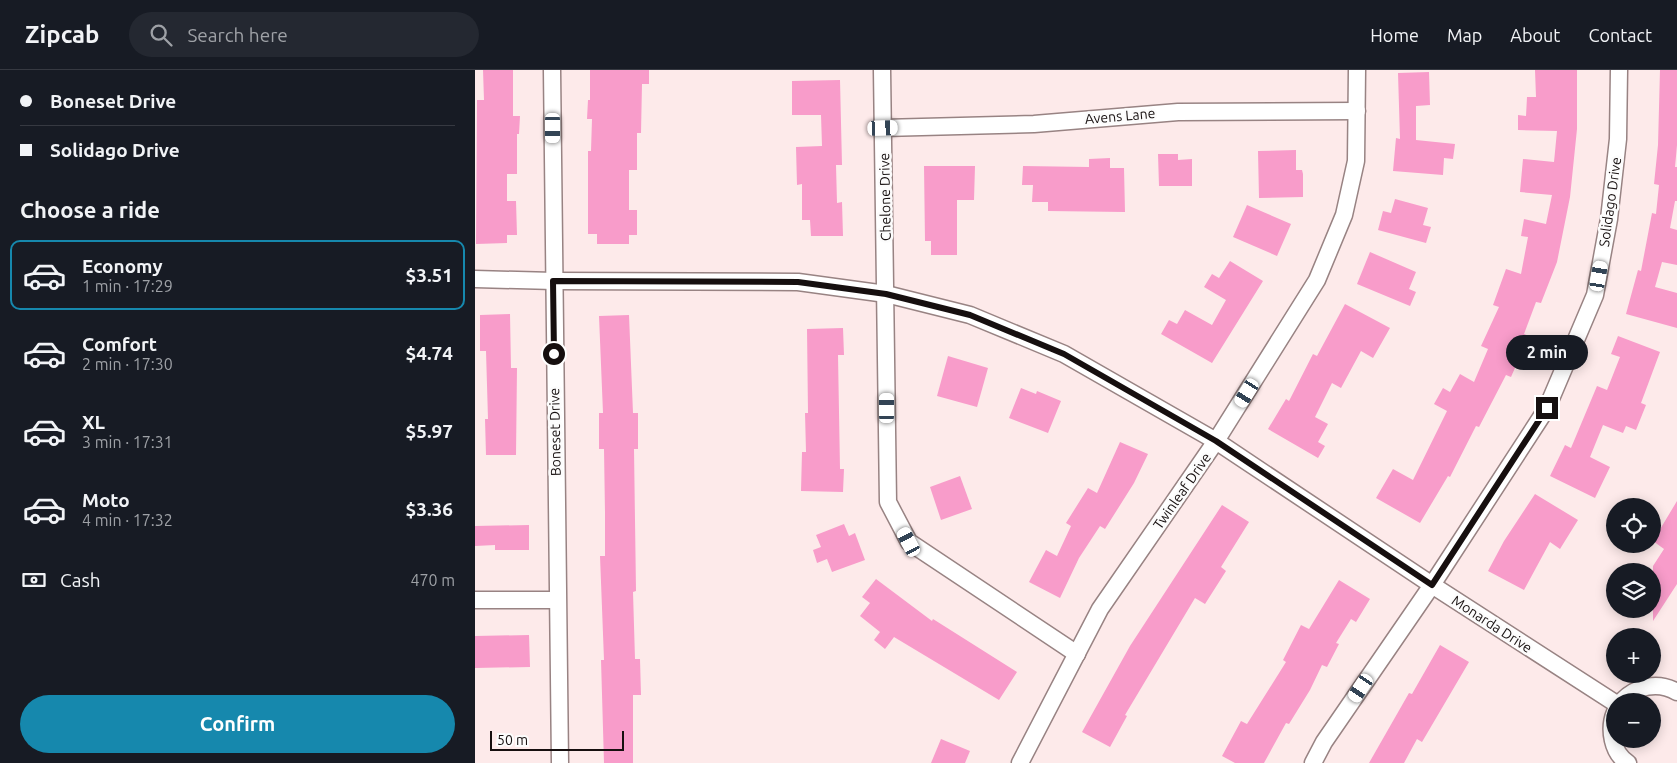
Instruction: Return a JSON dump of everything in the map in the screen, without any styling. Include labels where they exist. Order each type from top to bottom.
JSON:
[{"type":"street","name":"Boneset Drive","points":[[553,70],[553,281],[560,763]]},
{"type":"street","name":"Chelone Drive","points":[[882,70],[888,502],[909,542],[1077,654]]},
{"type":"street","name":"Twinleaf Drive","points":[[1021,763],[1100,609],[1216,441],[1320,272],[1344,215],[1356,161],[1357,70]]},
{"type":"street","name":"Solidago Drive","points":[[1313,763],[1324,742],[1432,585],[1547,408],[1595,295],[1609,218],[1618,139],[1619,70]]},
{"type":"street","name":"Avens Lane","points":[[883,128],[1034,124],[1178,112],[1357,111]]},
{"type":"street","name":"Monarda Drive","points":[[475,278],[553,281],[798,282],[886,294],[970,315],[1064,354],[1216,441],[1432,585],[1606,697]]},
{"type":"street","points":[[475,600],[557,600]]},
{"type":"street","points":[[1630,693],[1642,687],[1657,686],[1677,692]]},
{"type":"street","points":[[1616,748],[1628,763]]},
{"type":"building","points":[[483,70],[513,70],[513,116],[520,116],[519,134],[517,134],[517,174],[507,174],[507,201],[516,201],[517,235],[507,235],[507,243],[476,244],[477,100],[484,100]]},
{"type":"building","points":[[590,70],[649,70],[649,84],[642,84],[641,133],[637,133],[637,170],[629,170],[629,210],[637,210],[637,235],[629,235],[629,244],[597,244],[597,234],[588,234],[588,151],[591,151],[592,119],[587,119],[588,100],[590,100]]},
{"type":"building","points":[[1535,70],[1577,70],[1577,129],[1570,197],[1557,262],[1541,303],[1536,302],[1524,334],[1529,336],[1511,377],[1506,375],[1479,427],[1476,426],[1450,477],[1448,476],[1420,523],[1376,498],[1393,469],[1413,480],[1447,411],[1434,404],[1443,388],[1450,392],[1460,374],[1474,382],[1488,349],[1481,346],[1499,307],[1493,305],[1506,269],[1521,274],[1528,237],[1521,236],[1524,219],[1546,224],[1552,195],[1520,192],[1523,159],[1554,162],[1557,131],[1518,130],[1518,115],[1526,116],[1527,97],[1536,97]]},
{"type":"building","points":[[1660,70],[1677,70],[1677,145],[1675,167],[1677,167],[1677,201],[1675,201],[1670,228],[1677,230],[1677,265],[1662,262],[1655,287],[1677,293],[1677,328],[1626,314],[1638,270],[1641,271],[1652,213],[1656,214],[1659,185],[1654,184],[1658,145]]},
{"type":"building","points":[[1429,72],[1430,105],[1416,106],[1416,140],[1455,144],[1453,159],[1444,158],[1443,175],[1393,171],[1396,138],[1400,139],[1398,73]]},
{"type":"building","points":[[840,80],[842,165],[836,165],[837,203],[842,202],[843,236],[811,236],[810,220],[802,220],[802,184],[797,185],[796,147],[822,146],[821,115],[792,115],[792,81]]},
{"type":"building","points":[[1296,150],[1296,170],[1302,170],[1303,174],[1303,197],[1259,198],[1258,151]]},
{"type":"building","points":[[1158,154],[1178,154],[1178,160],[1192,159],[1192,186],[1159,186]]},
{"type":"building","points":[[1110,158],[1110,168],[1124,168],[1125,212],[1048,211],[1048,202],[1032,202],[1033,185],[1022,185],[1023,166],[1089,167],[1089,159]]},
{"type":"building","points":[[924,166],[975,166],[974,200],[957,200],[957,255],[931,255],[931,241],[925,241]]},
{"type":"building","points":[[1395,199],[1428,208],[1423,225],[1431,227],[1426,243],[1378,230],[1383,211],[1391,213]]},
{"type":"building","points":[[1247,205],[1291,224],[1277,256],[1233,237]]},
{"type":"building","points":[[1370,252],[1416,272],[1409,289],[1416,292],[1410,306],[1357,284]]},
{"type":"building","points":[[1230,261],[1263,281],[1212,363],[1161,334],[1169,320],[1177,324],[1185,310],[1212,325],[1226,300],[1204,287],[1212,274],[1219,278]]},
{"type":"building","points":[[1345,304],[1390,328],[1373,358],[1361,351],[1341,388],[1332,383],[1315,417],[1328,424],[1318,442],[1325,446],[1318,458],[1268,429],[1286,399],[1289,401],[1313,354],[1317,356]]},
{"type":"building","points":[[510,314],[511,368],[517,368],[516,455],[486,455],[485,419],[488,419],[486,351],[480,351],[480,315]]},
{"type":"building","points":[[629,315],[633,413],[638,413],[638,449],[634,449],[636,591],[633,592],[635,659],[640,659],[641,695],[633,695],[633,763],[604,763],[601,660],[604,660],[600,556],[605,556],[605,512],[604,449],[599,449],[599,413],[603,413],[599,316]]},
{"type":"building","points":[[843,328],[844,355],[838,355],[840,469],[844,469],[843,492],[801,491],[802,452],[806,452],[805,413],[808,413],[807,329]]},
{"type":"building","points":[[1618,336],[1660,352],[1641,403],[1646,405],[1636,430],[1626,426],[1623,433],[1603,425],[1590,457],[1610,467],[1595,498],[1550,476],[1565,445],[1571,448],[1597,386],[1607,390],[1620,357],[1611,354]]},
{"type":"building","points":[[948,356],[988,368],[977,407],[937,396]]},
{"type":"building","points":[[1021,388],[1036,394],[1037,391],[1061,401],[1048,433],[1009,418]]},
{"type":"building","points":[[1120,442],[1148,454],[1134,483],[1105,529],[1100,526],[1079,558],[1060,598],[1029,582],[1046,550],[1057,556],[1071,526],[1066,523],[1088,488],[1097,493]]},
{"type":"building","points":[[960,476],[972,509],[941,520],[930,487]]},
{"type":"building","points":[[1535,494],[1578,520],[1560,549],[1550,542],[1524,590],[1488,571],[1504,541]]},
{"type":"building","points":[[1677,501],[1677,584],[1661,609],[1661,563],[1655,563],[1664,549],[1661,547],[1661,528]]},
{"type":"building","points":[[1222,505],[1249,522],[1221,567],[1226,571],[1205,604],[1195,598],[1125,715],[1127,716],[1110,747],[1082,732],[1130,646]]},
{"type":"building","points":[[844,524],[849,536],[855,533],[865,560],[832,572],[827,559],[817,563],[813,550],[821,547],[816,535]]},
{"type":"building","points":[[529,525],[529,550],[495,550],[495,545],[475,546],[475,526]]},
{"type":"building","points":[[876,579],[932,621],[933,619],[1017,672],[999,700],[894,637],[885,649],[874,640],[880,632],[860,616],[870,603],[862,597]]},
{"type":"building","points":[[1339,580],[1370,599],[1356,622],[1351,619],[1336,643],[1339,644],[1327,667],[1322,665],[1310,690],[1289,724],[1286,723],[1264,763],[1235,763],[1222,756],[1241,721],[1247,724],[1286,662],[1283,660],[1301,625],[1309,629]]},
{"type":"building","points":[[529,635],[530,667],[475,668],[475,636]]},
{"type":"building","points":[[1440,645],[1469,662],[1422,742],[1417,739],[1404,763],[1369,763],[1409,693],[1412,694]]},
{"type":"building","points":[[941,739],[970,751],[965,763],[931,763]]},
{"type":"route","points":[[554,354],[553,281],[798,282],[886,294],[970,315],[1064,354],[1216,441],[1432,585],[1547,408]]}]
